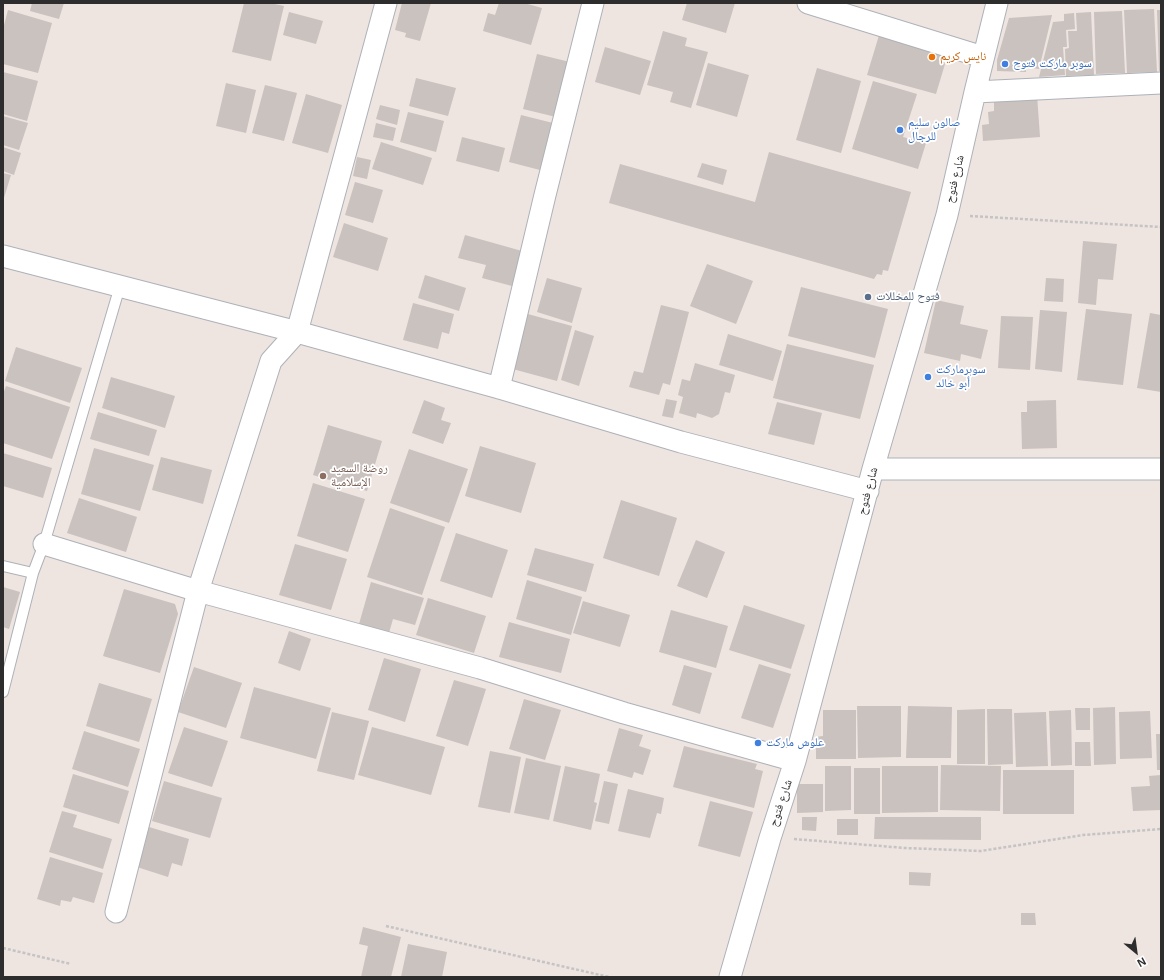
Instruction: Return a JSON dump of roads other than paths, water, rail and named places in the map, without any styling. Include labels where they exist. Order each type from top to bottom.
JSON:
[{"type":"street","points":[[116,912],[198,591],[271,361],[297,332],[386,3]]},
{"type":"street","points":[[499,388],[593,3]]},
{"type":"street","points":[[808,3],[983,58]]},
{"type":"street","name":"شارع فتوح","points":[[730,977],[770,838],[795,761],[874,469],[947,215],[997,3]]},
{"type":"street","points":[[975,92],[1161,83]]},
{"type":"street","points":[[3,256],[297,332],[499,388],[681,442],[868,491]]},
{"type":"street","points":[[874,469],[1161,469]]},
{"type":"street","points":[[44,544],[198,591],[480,668],[624,713],[795,761]]},
{"type":"lane","points":[[3,692],[33,573],[44,544],[120,286]]},
{"type":"lane","points":[[3,566],[33,573]]},
{"type":"place","name":"نايس كريم","points":[[932,57]]},
{"type":"place","name":"سوبر ماركت فتوح","points":[[1005,64]]},
{"type":"place","name":"صالون سليم للرجال","points":[[900,130]]},
{"type":"place","name":"فتوح للمخللات","points":[[868,297]]},
{"type":"place","name":"سوبرماركت أبو خالد","points":[[928,377]]},
{"type":"place","name":"روضة السعيد الإسلامية","points":[[323,476]]},
{"type":"place","name":"علوش ماركت","points":[[758,743]]}]
